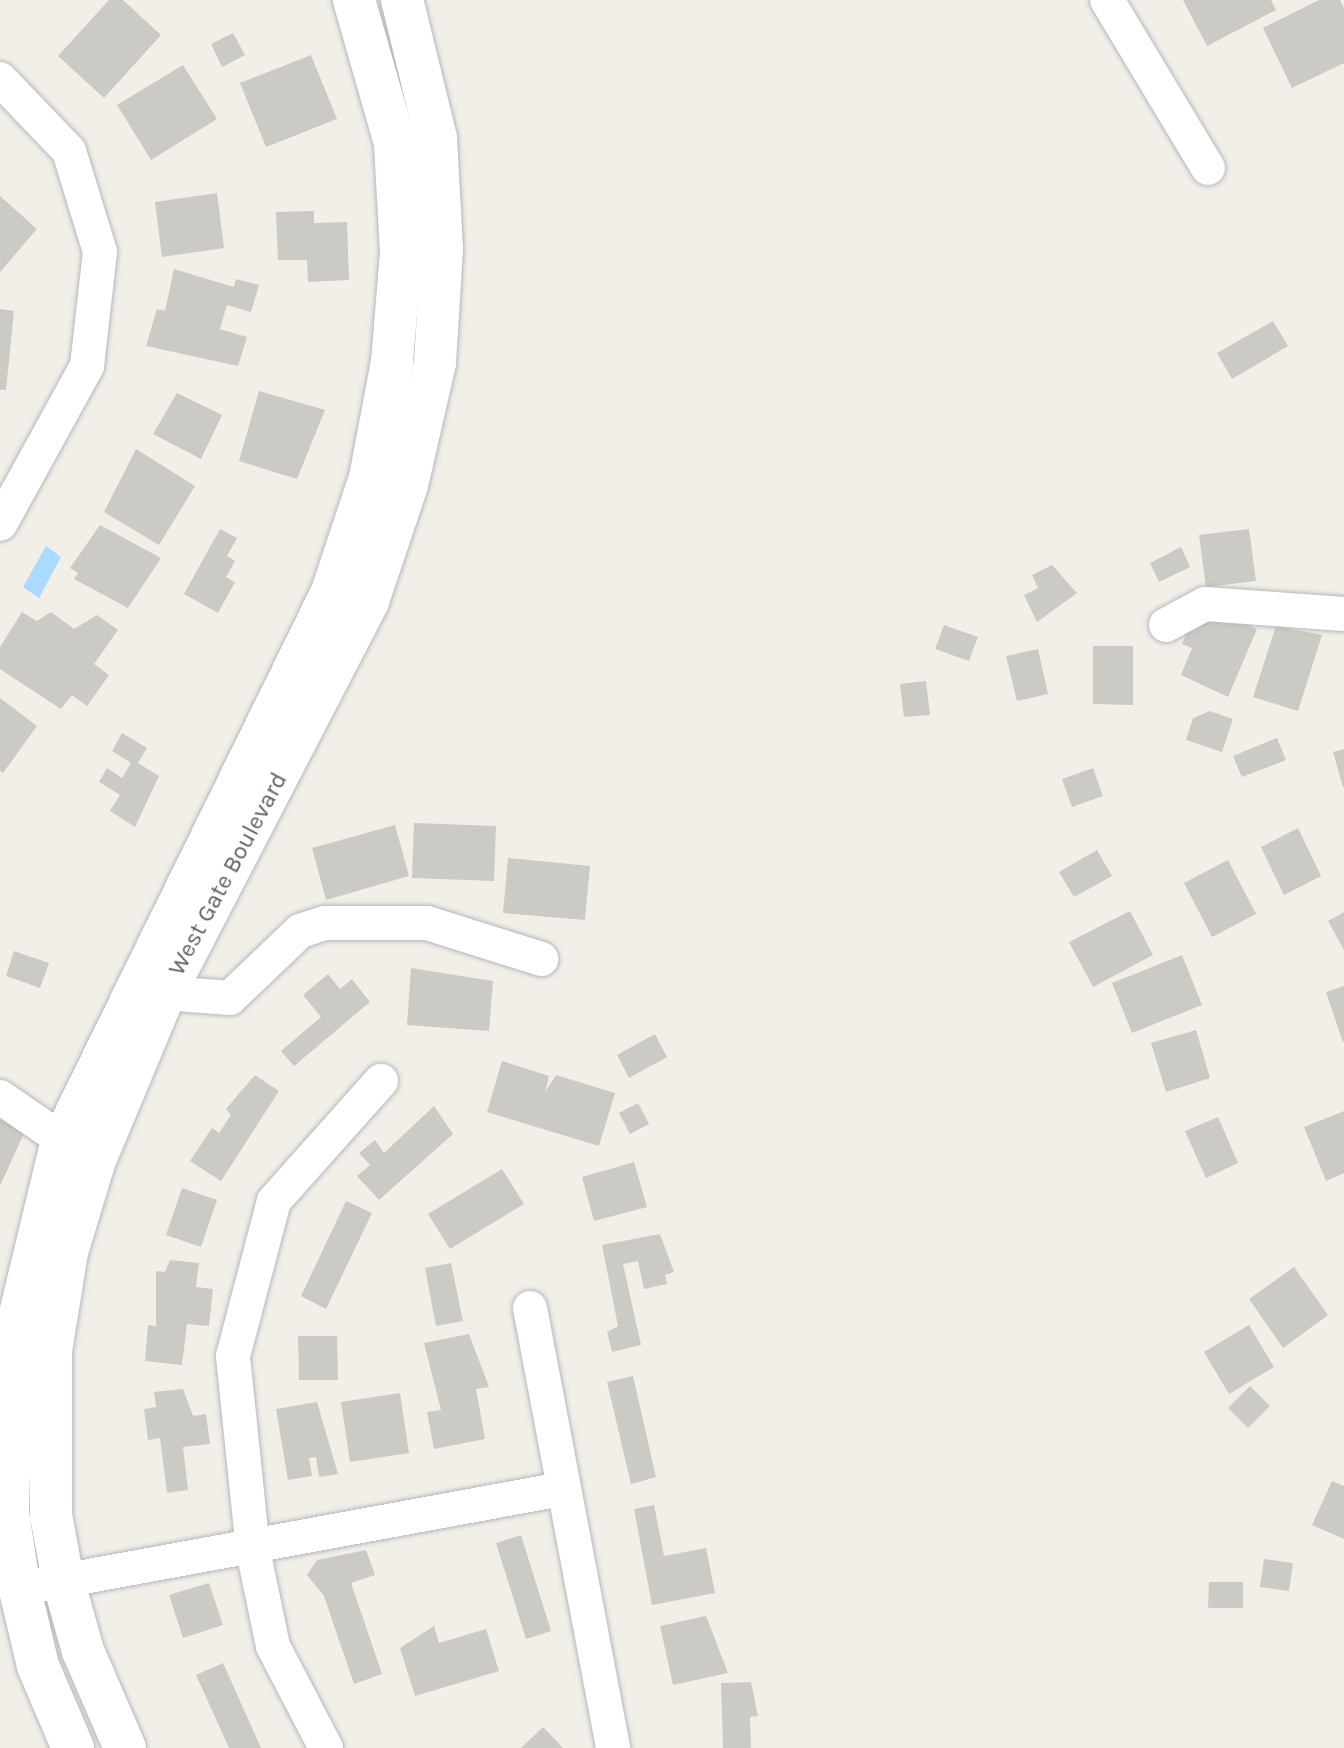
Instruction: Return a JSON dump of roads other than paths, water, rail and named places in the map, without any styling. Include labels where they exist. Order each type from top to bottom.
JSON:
[{"type":"street","name":"West Gate Boulevard","points":[[73,1748],[38,1666],[20,1590],[8,1513],[12,1347],[78,1152],[325,605],[370,478],[392,362],[401,252],[395,143],[354,0]]},
{"type":"street","name":"West Gate Boulevard","points":[[125,1748],[83,1651],[63,1580],[51,1515],[51,1351],[67,1252],[78,1152],[165,993],[368,601],[407,485],[435,363],[442,249],[436,138],[402,0]]},
{"type":"street","points":[[1107,0],[1208,168]]},
{"type":"street","points":[[0,79],[69,151],[100,252],[87,366],[15,458],[0,524]]},
{"type":"street","points":[[1166,625],[1205,604],[1344,614]]},
{"type":"street","points":[[165,993],[230,998],[300,931],[325,923],[427,923],[541,959]]},
{"type":"street","points":[[326,1748],[273,1646],[253,1550],[233,1356],[274,1201],[381,1081]]},
{"type":"street","points":[[0,1097],[78,1152]]},
{"type":"street","points":[[530,1308],[613,1748]]},
{"type":"street","points":[[20,1590],[63,1580],[253,1550],[562,1489]]},
{"type":"water","points":[[46,546],[61,557],[39,598],[23,587]]}]
